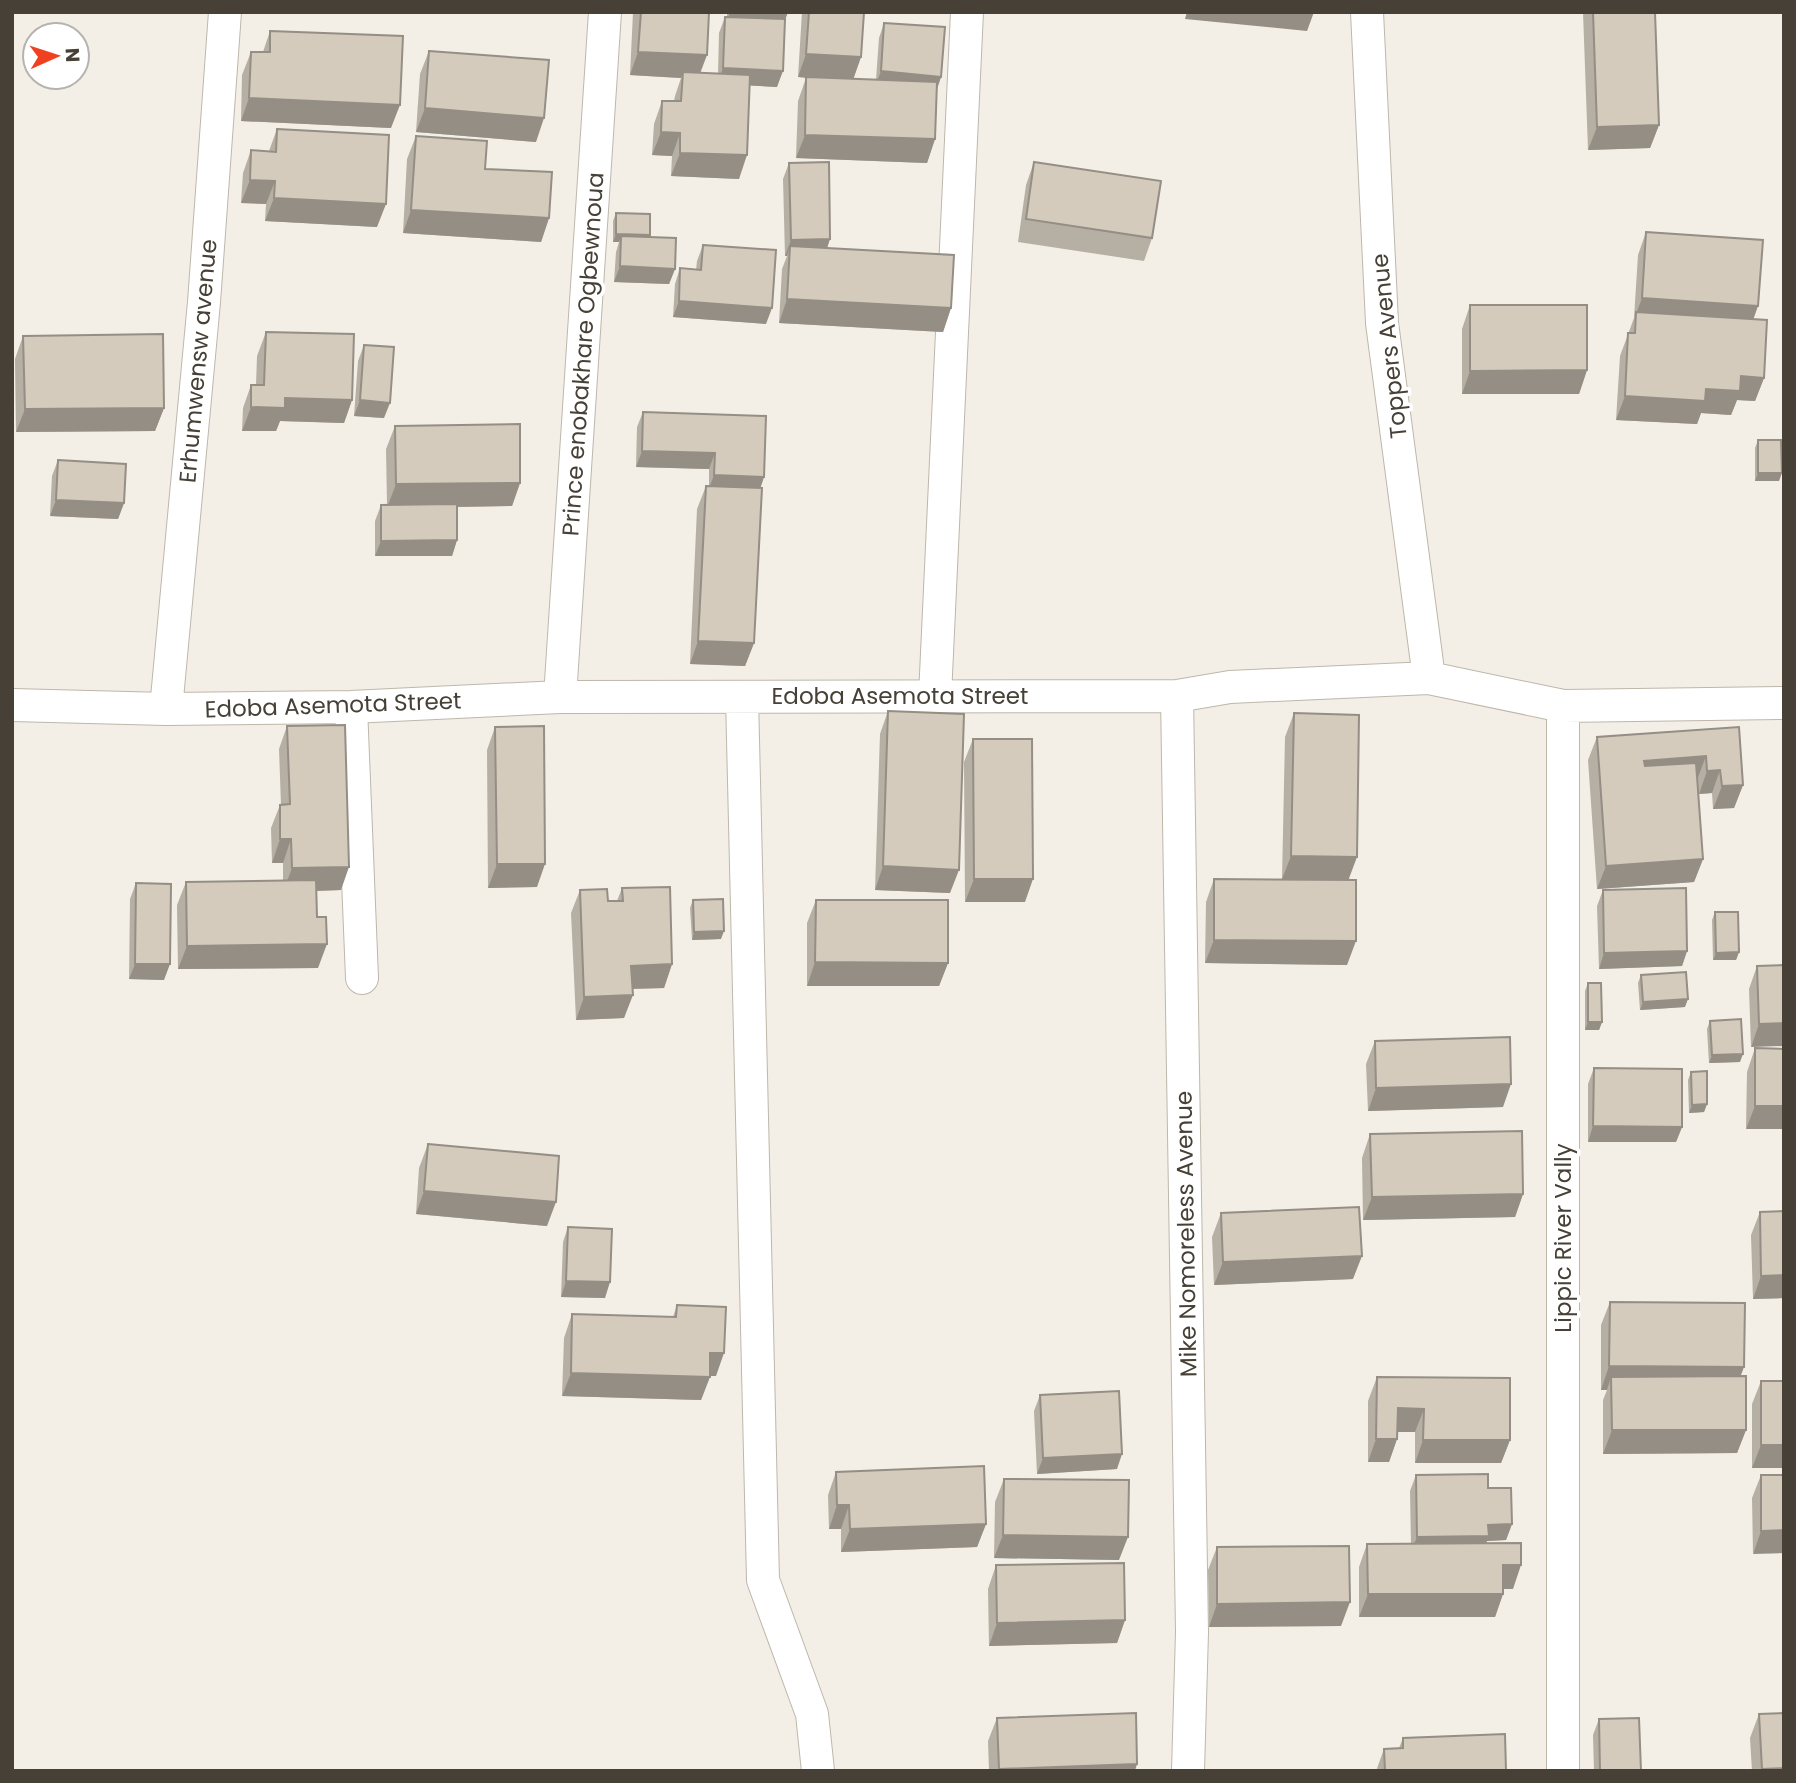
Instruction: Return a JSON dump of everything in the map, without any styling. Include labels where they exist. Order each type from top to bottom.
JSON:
[{"type":"street","name":"Erhumwensw avenue","points":[[166,709],[204,302],[225,12]]},
{"type":"street","name":"Prince enobakhare Ogbewnoua","points":[[560,697],[605,12]]},
{"type":"street","points":[[935,696],[967,12]]},
{"type":"street","name":"Toppers Avenue","points":[[1367,12],[1382,323],[1429,678]]},
{"type":"street","name":"Edoba Asemota Street","points":[[12,705],[166,709],[351,707],[560,697],[1177,696],[1230,687],[1429,678],[1563,706],[1784,703]]},
{"type":"street","name":"Mike Nomoreless Avenue","points":[[1177,696],[1192,1632],[1188,1771]]},
{"type":"street","points":[[742,697],[763,1580],[812,1714],[818,1771]]},
{"type":"street","name":"Lippic River Vally","points":[[1563,706],[1563,1771]]},
{"type":"street","points":[[351,707],[362,978]]},
{"type":"building","points":[[641,12],[709,12],[707,55],[638,52]]},
{"type":"building","points":[[809,12],[864,12],[861,57],[806,54]]},
{"type":"building","points":[[1593,12],[1655,12],[1659,125],[1597,127]]},
{"type":"building","points":[[725,17],[785,19],[783,71],[723,68]]},
{"type":"building","points":[[884,23],[945,27],[941,77],[881,71]]},
{"type":"building","points":[[270,31],[403,36],[400,105],[249,98],[251,52],[270,52]]},
{"type":"building","points":[[429,51],[549,60],[544,118],[425,108]]},
{"type":"building","points":[[683,72],[750,75],[747,155],[680,153],[680,133],[661,132],[662,101],[681,101]]},
{"type":"building","points":[[806,77],[937,82],[935,139],[805,135]]},
{"type":"building","points":[[277,129],[389,135],[386,204],[274,198],[275,181],[250,180],[251,150],[276,152]]},
{"type":"building","points":[[416,136],[487,141],[485,169],[552,172],[549,218],[411,210]]},
{"type":"building","points":[[829,162],[830,239],[791,240],[789,163]]},
{"type":"building","points":[[1034,162],[1161,181],[1152,238],[1026,219]]},
{"type":"building","points":[[616,213],[650,214],[650,235],[616,234]]},
{"type":"building","points":[[1646,232],[1763,240],[1758,306],[1642,298]]},
{"type":"building","points":[[621,236],[676,238],[675,269],[620,266]]},
{"type":"building","points":[[703,245],[776,250],[772,308],[679,301],[680,268],[701,270]]},
{"type":"building","points":[[790,246],[954,255],[951,308],[787,299]]},
{"type":"building","points":[[1470,305],[1587,305],[1587,370],[1470,371]]},
{"type":"building","points":[[1636,312],[1767,320],[1764,378],[1741,376],[1740,391],[1706,389],[1705,401],[1625,396],[1628,333],[1635,333]]},
{"type":"building","points":[[266,332],[354,334],[352,400],[285,398],[285,408],[251,407],[251,385],[264,385]]},
{"type":"building","points":[[163,334],[164,408],[25,409],[23,336]]},
{"type":"building","points":[[364,345],[394,347],[390,403],[360,400]]},
{"type":"building","points":[[643,412],[766,416],[764,477],[714,475],[715,453],[642,451]]},
{"type":"building","points":[[520,424],[520,483],[396,484],[395,426]]},
{"type":"building","points":[[1758,440],[1781,440],[1782,473],[1758,473]]},
{"type":"building","points":[[58,460],[126,464],[124,503],[56,500]]},
{"type":"building","points":[[706,486],[762,488],[754,643],[698,641]]},
{"type":"building","points":[[457,504],[457,540],[381,541],[381,505]]},
{"type":"building","points":[[888,711],[964,714],[959,870],[883,866]]},
{"type":"building","points":[[1294,713],[1359,715],[1357,857],[1291,856]]},
{"type":"building","points":[[345,725],[349,867],[292,868],[291,839],[280,839],[280,805],[290,804],[287,726]]},
{"type":"building","points":[[544,726],[545,864],[497,864],[495,727]]},
{"type":"building","points":[[1739,727],[1743,785],[1722,786],[1720,770],[1707,771],[1706,756],[1644,761],[1645,766],[1696,763],[1703,859],[1606,866],[1597,737]]},
{"type":"building","points":[[973,739],[1032,739],[1033,879],[974,879]]},
{"type":"building","points":[[1214,879],[1356,880],[1356,941],[1214,940]]},
{"type":"building","points":[[316,880],[317,917],[326,917],[327,944],[187,946],[186,882]]},
{"type":"building","points":[[136,883],[171,884],[170,964],[135,964]]},
{"type":"building","points":[[670,887],[672,964],[631,966],[633,995],[584,997],[580,890],[607,889],[608,901],[623,901],[622,888]]},
{"type":"building","points":[[1686,888],[1687,951],[1604,953],[1603,890]]},
{"type":"building","points":[[723,899],[724,931],[694,932],[693,900]]},
{"type":"building","points":[[816,900],[948,900],[948,963],[815,962]]},
{"type":"building","points":[[1715,912],[1738,912],[1739,952],[1716,953]]},
{"type":"building","points":[[1784,965],[1784,1023],[1759,1024],[1757,966]]},
{"type":"building","points":[[1686,972],[1688,999],[1643,1002],[1641,975]]},
{"type":"building","points":[[1588,983],[1601,983],[1602,1022],[1588,1022]]},
{"type":"building","points":[[1741,1019],[1743,1054],[1712,1055],[1710,1021]]},
{"type":"building","points":[[1510,1037],[1511,1084],[1376,1088],[1375,1041]]},
{"type":"building","points":[[1755,1048],[1784,1049],[1784,1106],[1755,1106]]},
{"type":"building","points":[[1594,1068],[1682,1069],[1682,1127],[1593,1126]]},
{"type":"building","points":[[1707,1071],[1707,1104],[1692,1105],[1691,1072]]},
{"type":"building","points":[[1522,1131],[1523,1194],[1372,1197],[1370,1134]]},
{"type":"building","points":[[428,1144],[559,1156],[556,1202],[424,1191]]},
{"type":"building","points":[[1359,1207],[1362,1256],[1223,1262],[1221,1213]]},
{"type":"building","points":[[1784,1211],[1784,1275],[1761,1276],[1760,1212]]},
{"type":"building","points":[[568,1227],[612,1229],[610,1282],[566,1281]]},
{"type":"building","points":[[1610,1302],[1745,1303],[1744,1367],[1609,1366]]},
{"type":"building","points":[[677,1305],[726,1307],[724,1353],[710,1353],[710,1377],[571,1373],[572,1314],[676,1317]]},
{"type":"building","points":[[1746,1376],[1746,1430],[1612,1430],[1611,1377]]},
{"type":"building","points":[[1377,1377],[1510,1378],[1510,1440],[1423,1440],[1424,1409],[1398,1408],[1397,1439],[1376,1439]]},
{"type":"building","points":[[1761,1381],[1784,1381],[1784,1445],[1761,1445]]},
{"type":"building","points":[[1119,1391],[1122,1454],[1043,1458],[1040,1395]]},
{"type":"building","points":[[984,1466],[986,1524],[850,1529],[849,1505],[837,1505],[836,1472]]},
{"type":"building","points":[[1488,1474],[1488,1488],[1511,1488],[1512,1524],[1488,1525],[1489,1536],[1417,1537],[1416,1475]]},
{"type":"building","points":[[1761,1475],[1784,1475],[1784,1530],[1761,1531]]},
{"type":"building","points":[[1004,1479],[1129,1480],[1128,1537],[1003,1535]]},
{"type":"building","points":[[1521,1543],[1521,1565],[1503,1565],[1503,1594],[1368,1594],[1367,1544]]},
{"type":"building","points":[[1349,1546],[1350,1602],[1217,1604],[1217,1547]]},
{"type":"building","points":[[1124,1563],[1125,1620],[997,1623],[996,1565]]},
{"type":"building","points":[[1136,1713],[1137,1764],[999,1769],[997,1718]]},
{"type":"building","points":[[1784,1713],[1784,1768],[1762,1769],[1759,1714]]},
{"type":"building","points":[[1639,1718],[1641,1771],[1600,1771],[1599,1719]]},
{"type":"building","points":[[1505,1734],[1506,1771],[1385,1771],[1384,1749],[1403,1748],[1403,1738]]}]
